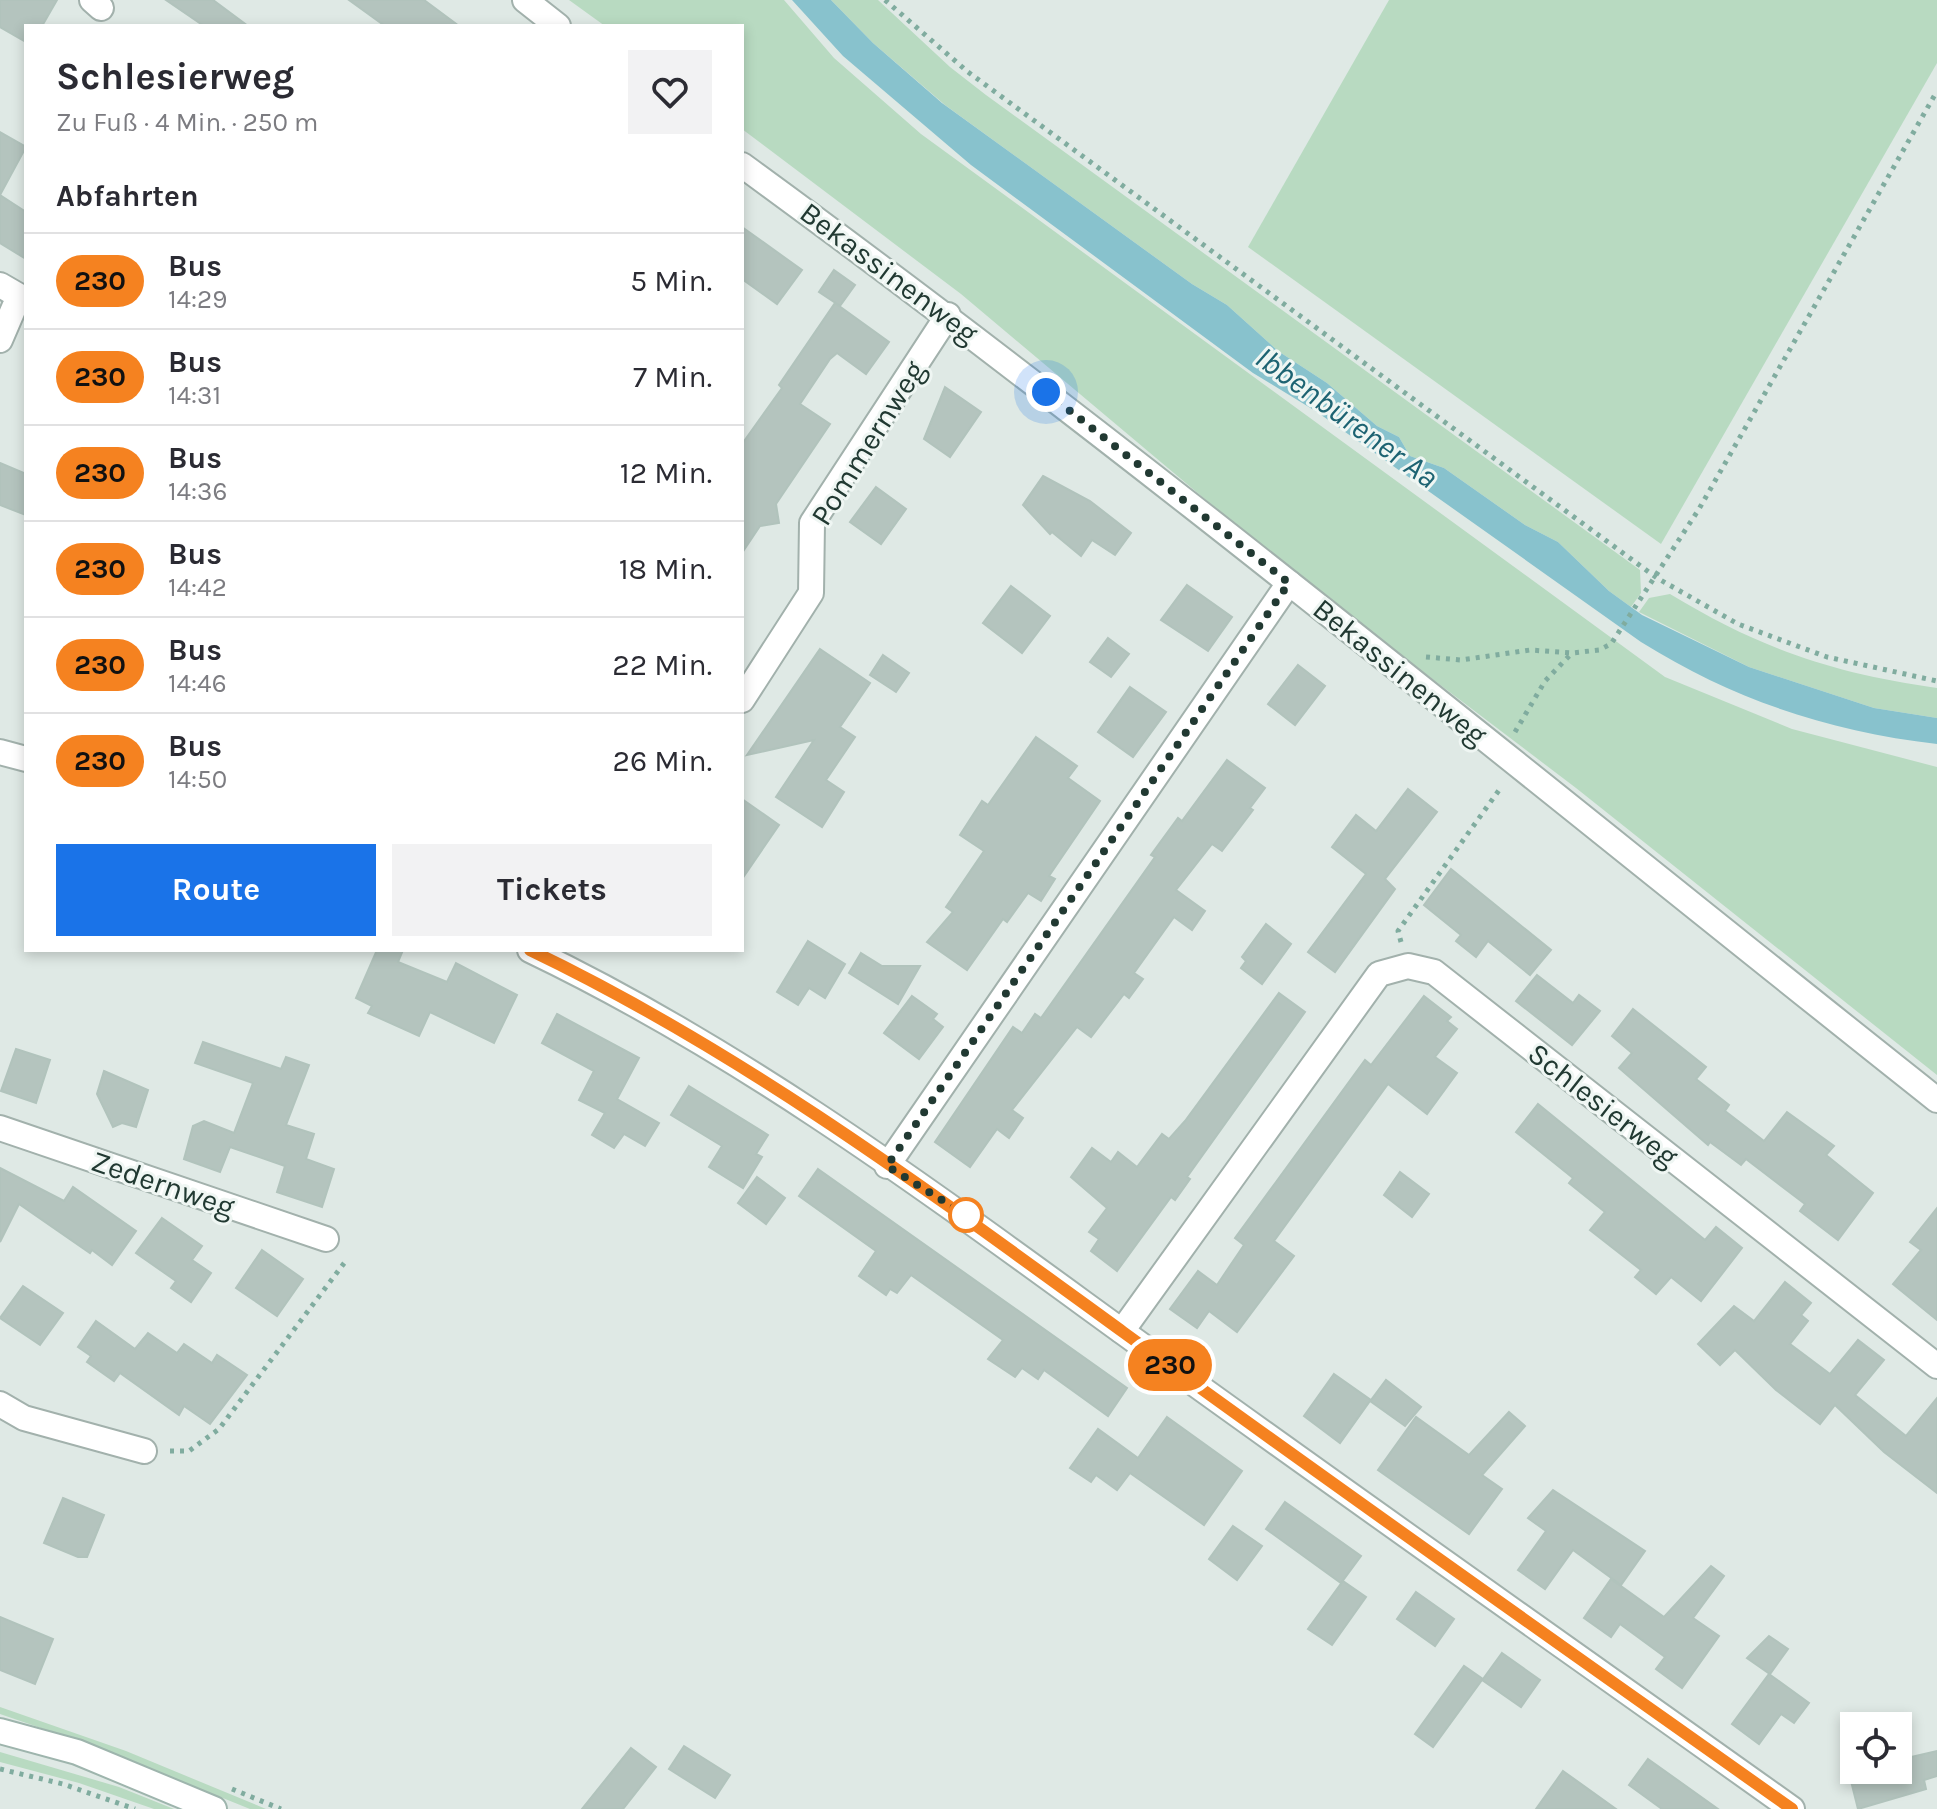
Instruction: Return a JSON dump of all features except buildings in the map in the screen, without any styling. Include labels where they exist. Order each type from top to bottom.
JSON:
[{"type":"street","points":[[525,0],[555,24]]},
{"type":"street","name":"Bekassinenweg","points":[[744,166],[948,315],[1381,654],[1516,766],[1937,1100]]},
{"type":"street","points":[[0,285],[19,296],[0,340]]},
{"type":"street","name":"Pommernweg","points":[[744,697],[811,593],[812,523],[948,315]]},
{"type":"street","points":[[887,1166],[1289,583]]},
{"type":"street","points":[[0,752],[24,758]]},
{"type":"street","points":[[540,952],[575,959],[763,1078],[887,1166],[966,1215],[1122,1331],[1792,1809]]},
{"type":"street","points":[[1122,1331],[1379,974],[1408,966]]},
{"type":"street","name":"Schlesierweg","points":[[1408,966],[1434,972],[1937,1366]]},
{"type":"street","name":"Zedernweg","points":[[0,1128],[326,1239]]},
{"type":"street","points":[[0,1404],[24,1418],[144,1451]]},
{"type":"street","points":[[0,1731],[77,1752],[214,1809]]},
{"type":"path","points":[[885,0],[968,72],[1657,578],[1738,624],[1827,657],[1937,681]]},
{"type":"path","points":[[1381,654],[1461,660],[1530,650],[1572,653],[1599,650],[1611,644],[1657,578],[1937,91]]},
{"type":"path","points":[[1408,966],[1398,931],[1516,766],[1515,731],[1545,681],[1572,653]]},
{"type":"path","points":[[144,1451],[189,1451],[219,1429],[345,1262],[326,1239]]},
{"type":"path","points":[[0,1769],[63,1784],[135,1809]]},
{"type":"green space","points":[[569,0],[784,0],[834,58],[921,134],[1665,677],[1792,729],[1937,767],[1937,1075],[1576,788],[1294,574],[961,294],[744,131],[744,24],[602,24]]},
{"type":"green space","points":[[831,0],[878,0],[950,67],[986,95],[1640,570],[1641,593],[1631,607],[1609,591],[1558,542],[1525,525],[1444,468],[1410,456],[1399,437],[1377,426],[1327,383],[1278,351],[1227,305],[1192,284],[945,105],[873,43]]},
{"type":"green space","points":[[1389,0],[1937,0],[1937,63],[1661,544],[1248,247]]},
{"type":"green space","points":[[1670,594],[1735,630],[1798,656],[1864,675],[1937,688],[1937,718],[1874,708],[1749,667],[1639,612],[1649,598]]},
{"type":"green space","points":[[0,1707],[126,1751],[266,1809],[250,1809],[99,1748],[0,1714]]},
{"type":"green space","points":[[0,1752],[119,1787],[174,1809],[154,1809],[79,1783],[0,1762]]},
{"type":"water","name":"Ibbenbürener Aa","points":[[792,0],[831,0],[873,43],[942,103],[1192,284],[1227,305],[1278,351],[1327,383],[1377,426],[1399,437],[1410,456],[1444,468],[1525,525],[1558,542],[1609,591],[1642,615],[1749,667],[1874,708],[1937,718],[1937,744],[1858,731],[1783,710],[1711,681],[1641,642],[1317,412],[1253,373],[971,165],[843,56]]},
{"type":"bus line","name":"230","points":[[534,952],[763,1078],[887,1166],[966,1215],[1122,1331],[1792,1809]]},
{"type":"route","points":[[966,1215],[887,1166],[1289,583],[1046,392]]}]
